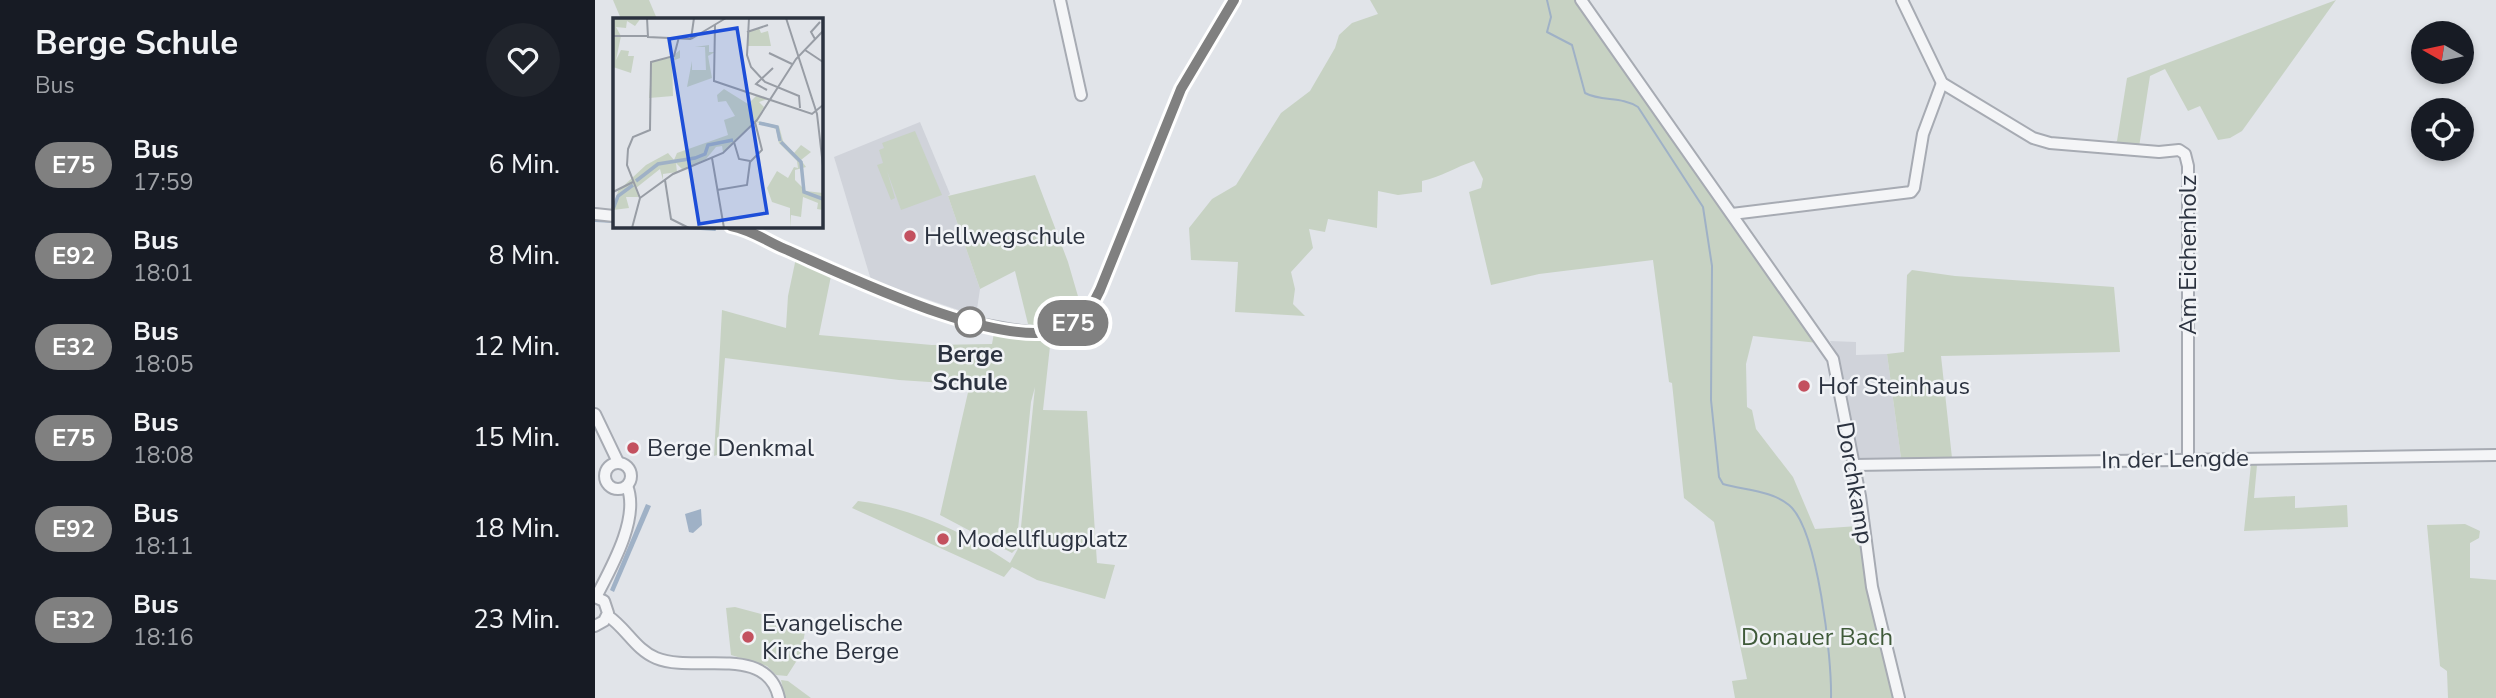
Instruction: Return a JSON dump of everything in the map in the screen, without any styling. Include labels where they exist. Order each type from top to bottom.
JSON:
[{"type":"street","points":[[1060,0],[1081,95]]},
{"type":"street","points":[[738,228],[760,234],[787,251],[954,318],[1031,332],[1047,333],[1069,326],[1089,311],[1100,290],[1177,99],[1234,0]]},
{"type":"street","name":"Dorchkamp","points":[[1581,0],[1833,359],[1854,465],[1872,587],[1899,698]]},
{"type":"street","points":[[1732,214],[1911,192],[1915,188],[1923,134],[1943,83],[1902,0]]},
{"type":"street","name":"Am Eichenholz","points":[[1943,83],[2040,141],[2159,152],[2179,150],[2185,154],[2188,166],[2188,459]]},
{"type":"street","points":[[595,214],[613,216]]},
{"type":"street","points":[[595,414],[618,462],[630,471],[627,486],[630,503],[628,519],[596,597],[606,605],[608,617],[647,653],[659,659],[738,665],[763,672],[772,680],[779,698]]},
{"type":"street","name":"In der Lengde","points":[[1854,465],[2496,455]]},
{"type":"street","points":[[618,462],[600,471],[611,487],[619,489],[627,486]]},
{"type":"street","points":[[595,626],[608,617]]},
{"type":"shaded area","name":"Hellwegschule","points":[[920,122],[950,194],[948,196],[980,289],[976,316],[871,280],[834,157]]},
{"type":"shaded area","points":[[1830,341],[1856,342],[1856,355],[1887,354],[1901,458],[1857,459],[1838,356]]},
{"type":"green space","points":[[613,0],[649,0],[657,18],[621,18]]},
{"type":"green space","points":[[1370,0],[1577,0],[1818,343],[1753,336],[1746,364],[1747,407],[1752,410],[1756,429],[1793,477],[1815,529],[1858,526],[1875,624],[1895,698],[1735,698],[1732,681],[1747,679],[1714,522],[1684,498],[1672,383],[1669,382],[1653,260],[1539,274],[1491,285],[1469,192],[1481,188],[1483,179],[1474,161],[1422,181],[1422,192],[1398,195],[1378,191],[1377,228],[1328,219],[1325,232],[1309,229],[1313,248],[1291,272],[1295,289],[1293,304],[1305,316],[1235,312],[1238,262],[1191,260],[1189,228],[1212,199],[1236,185],[1281,113],[1310,91],[1335,48],[1339,35],[1352,23],[1378,14]]},
{"type":"green space","points":[[2336,0],[2242,131],[2230,138],[2218,140],[2200,106],[2188,111],[2165,69],[2150,76],[2139,147],[2112,145],[2117,141],[2127,78]]},
{"type":"green space","points":[[915,131],[942,195],[901,210],[887,171],[895,198],[891,200],[877,165],[883,163],[879,150],[884,148],[882,143]]},
{"type":"green space","points":[[1035,175],[1068,262],[1082,310],[1064,323],[1050,326],[1028,324],[1015,271],[980,289],[948,196]]},
{"type":"green space","points":[[796,258],[831,276],[819,335],[932,345],[992,344],[994,333],[1051,337],[1043,410],[1087,411],[1097,563],[1115,565],[1105,599],[1037,580],[1012,567],[1004,577],[852,508],[858,501],[898,509],[975,541],[1010,563],[1019,547],[1035,387],[1031,402],[1016,549],[1012,553],[940,515],[969,388],[960,384],[899,380],[725,358],[717,455],[714,456],[722,310],[786,328],[788,296]]},
{"type":"green space","points":[[1912,270],[1955,276],[2114,287],[2120,352],[1941,356],[1952,458],[1901,458],[1887,354],[1904,352],[1907,275]]},
{"type":"green space","points":[[2251,464],[2257,465],[2254,498],[2295,496],[2295,508],[2347,505],[2348,527],[2244,531]]},
{"type":"green space","points":[[2465,524],[2480,531],[2479,538],[2470,543],[2470,578],[2496,580],[2496,698],[2448,698],[2447,671],[2440,666],[2427,525]]},
{"type":"green space","points":[[735,607],[806,626],[801,654],[787,676],[776,675],[767,666],[731,655],[726,608]]},
{"type":"green space","points":[[781,680],[788,681],[811,698],[785,698]]},
{"type":"water","points":[[646,504],[651,506],[614,592],[610,590]]},
{"type":"water","points":[[701,509],[702,525],[693,533],[689,532],[685,514]]},
{"type":"waterway","name":"Donauer Bach","points":[[1547,0],[1551,17],[1547,32],[1572,45],[1585,93],[1625,101],[1638,107],[1703,207],[1712,266],[1711,400],[1719,477],[1723,484],[1782,500],[1799,519],[1808,540],[1821,596],[1829,655],[1831,698]]},
{"type":"waterway","points":[[595,221],[613,222]]},
{"type":"waterway","points":[[686,228],[715,230]]},
{"type":"bus line","name":"E75","points":[[742,228],[760,234],[787,251],[795,251],[832,270],[954,318],[1031,332],[1047,333],[1069,326],[1093,305],[1172,108],[1200,54],[1234,0]]},
{"type":"place","name":"Hellwegschule","points":[[910,236]]},
{"type":"place","name":"Berge Schule","points":[[970,322]]},
{"type":"place","name":"Hof Steinhaus","points":[[1804,386]]},
{"type":"place","name":"Berge Denkmal","points":[[633,448]]},
{"type":"place","name":"Modellflugplatz","points":[[943,539]]},
{"type":"place","name":"Evangelische Kirche Berge","points":[[748,637]]}]
